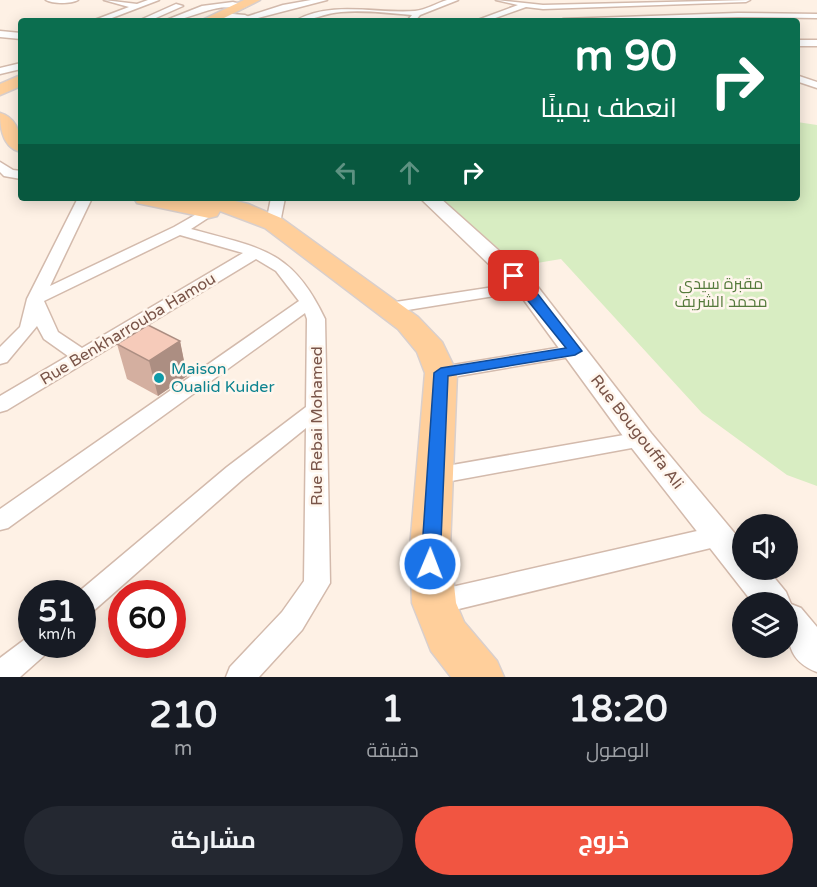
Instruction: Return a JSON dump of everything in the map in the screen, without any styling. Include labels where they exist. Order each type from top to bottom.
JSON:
[{"type":"main road","points":[[234,16],[270,5]]},
{"type":"main road","points":[[0,80],[18,74]]},
{"type":"main road","points":[[0,90],[18,81]]},
{"type":"main road","points":[[0,119],[18,142]]},
{"type":"main road","points":[[0,147],[10,160],[7,169]]},
{"type":"main road","points":[[169,201],[200,205],[281,229],[390,308],[421,336],[430,349],[441,373],[430,548],[434,603],[447,636],[480,677]]},
{"type":"street","points":[[50,0],[74,0]]},
{"type":"street","points":[[108,0],[136,6]]},
{"type":"street","points":[[104,18],[155,0]]},
{"type":"street","points":[[270,5],[323,0]]},
{"type":"street","points":[[347,0],[365,2],[374,0]]},
{"type":"street","points":[[304,18],[334,10],[357,9],[417,13],[454,0]]},
{"type":"street","points":[[500,0],[543,7],[654,1],[746,0]]},
{"type":"street","points":[[488,18],[542,0]]},
{"type":"street","points":[[593,0],[605,5],[621,18]]},
{"type":"street","points":[[176,18],[212,4],[227,1],[234,16]]},
{"type":"street","points":[[654,1],[678,18]]},
{"type":"street","points":[[149,18],[189,2]]},
{"type":"street","points":[[349,16],[365,2]]},
{"type":"street","points":[[270,5],[309,15]]},
{"type":"street","points":[[776,5],[817,25]]},
{"type":"street","points":[[166,11],[188,13]]},
{"type":"street","points":[[413,18],[417,13]]},
{"type":"street","points":[[694,18],[795,14],[817,16]]},
{"type":"street","points":[[738,15],[744,18]]},
{"type":"street","points":[[0,34],[18,36]]},
{"type":"street","points":[[800,43],[817,43]]},
{"type":"street","points":[[0,69],[18,66]]},
{"type":"street","points":[[800,79],[817,85]]},
{"type":"street","points":[[0,358],[28,328],[35,299],[84,201]]},
{"type":"street","points":[[278,201],[281,229]]},
{"type":"street","name":"Rue Bougouffa Ali","points":[[432,201],[526,287],[641,440],[732,552]]},
{"type":"street","points":[[35,299],[179,230],[200,205]]},
{"type":"street","name":"Rue Rebai Mohamed","points":[[179,230],[255,253],[276,263],[309,302],[316,319],[317,584],[292,621],[240,677]]},
{"type":"street","name":"Rue Benkharrouba Hamou","points":[[0,405],[255,253]]},
{"type":"street","points":[[390,308],[526,287]]},
{"type":"street","points":[[35,299],[50,335],[81,356]]},
{"type":"street","points":[[0,521],[309,302]]},
{"type":"street","points":[[441,373],[575,351]]},
{"type":"street","points":[[96,593],[235,473],[318,408]]},
{"type":"street","points":[[435,476],[641,440]]},
{"type":"street","points":[[434,603],[719,536]]},
{"type":"street","points":[[755,580],[765,592]]},
{"type":"street","points":[[798,631],[817,655]]},
{"type":"street","points":[[0,676],[21,658]]},
{"type":"green space","name":"مقبرة سيدي محمد الشريف","points":[[800,122],[817,125],[817,486],[787,475],[702,413],[561,259],[519,266],[443,201],[800,201]]},
{"type":"building","points":[[148,325],[180,341],[149,361],[117,344]]},
{"type":"place","name":"Maison Oualid Kuider","points":[[159,378]]},
{"type":"route","points":[[430,564],[441,373],[575,351],[526,287],[514,276]]}]
